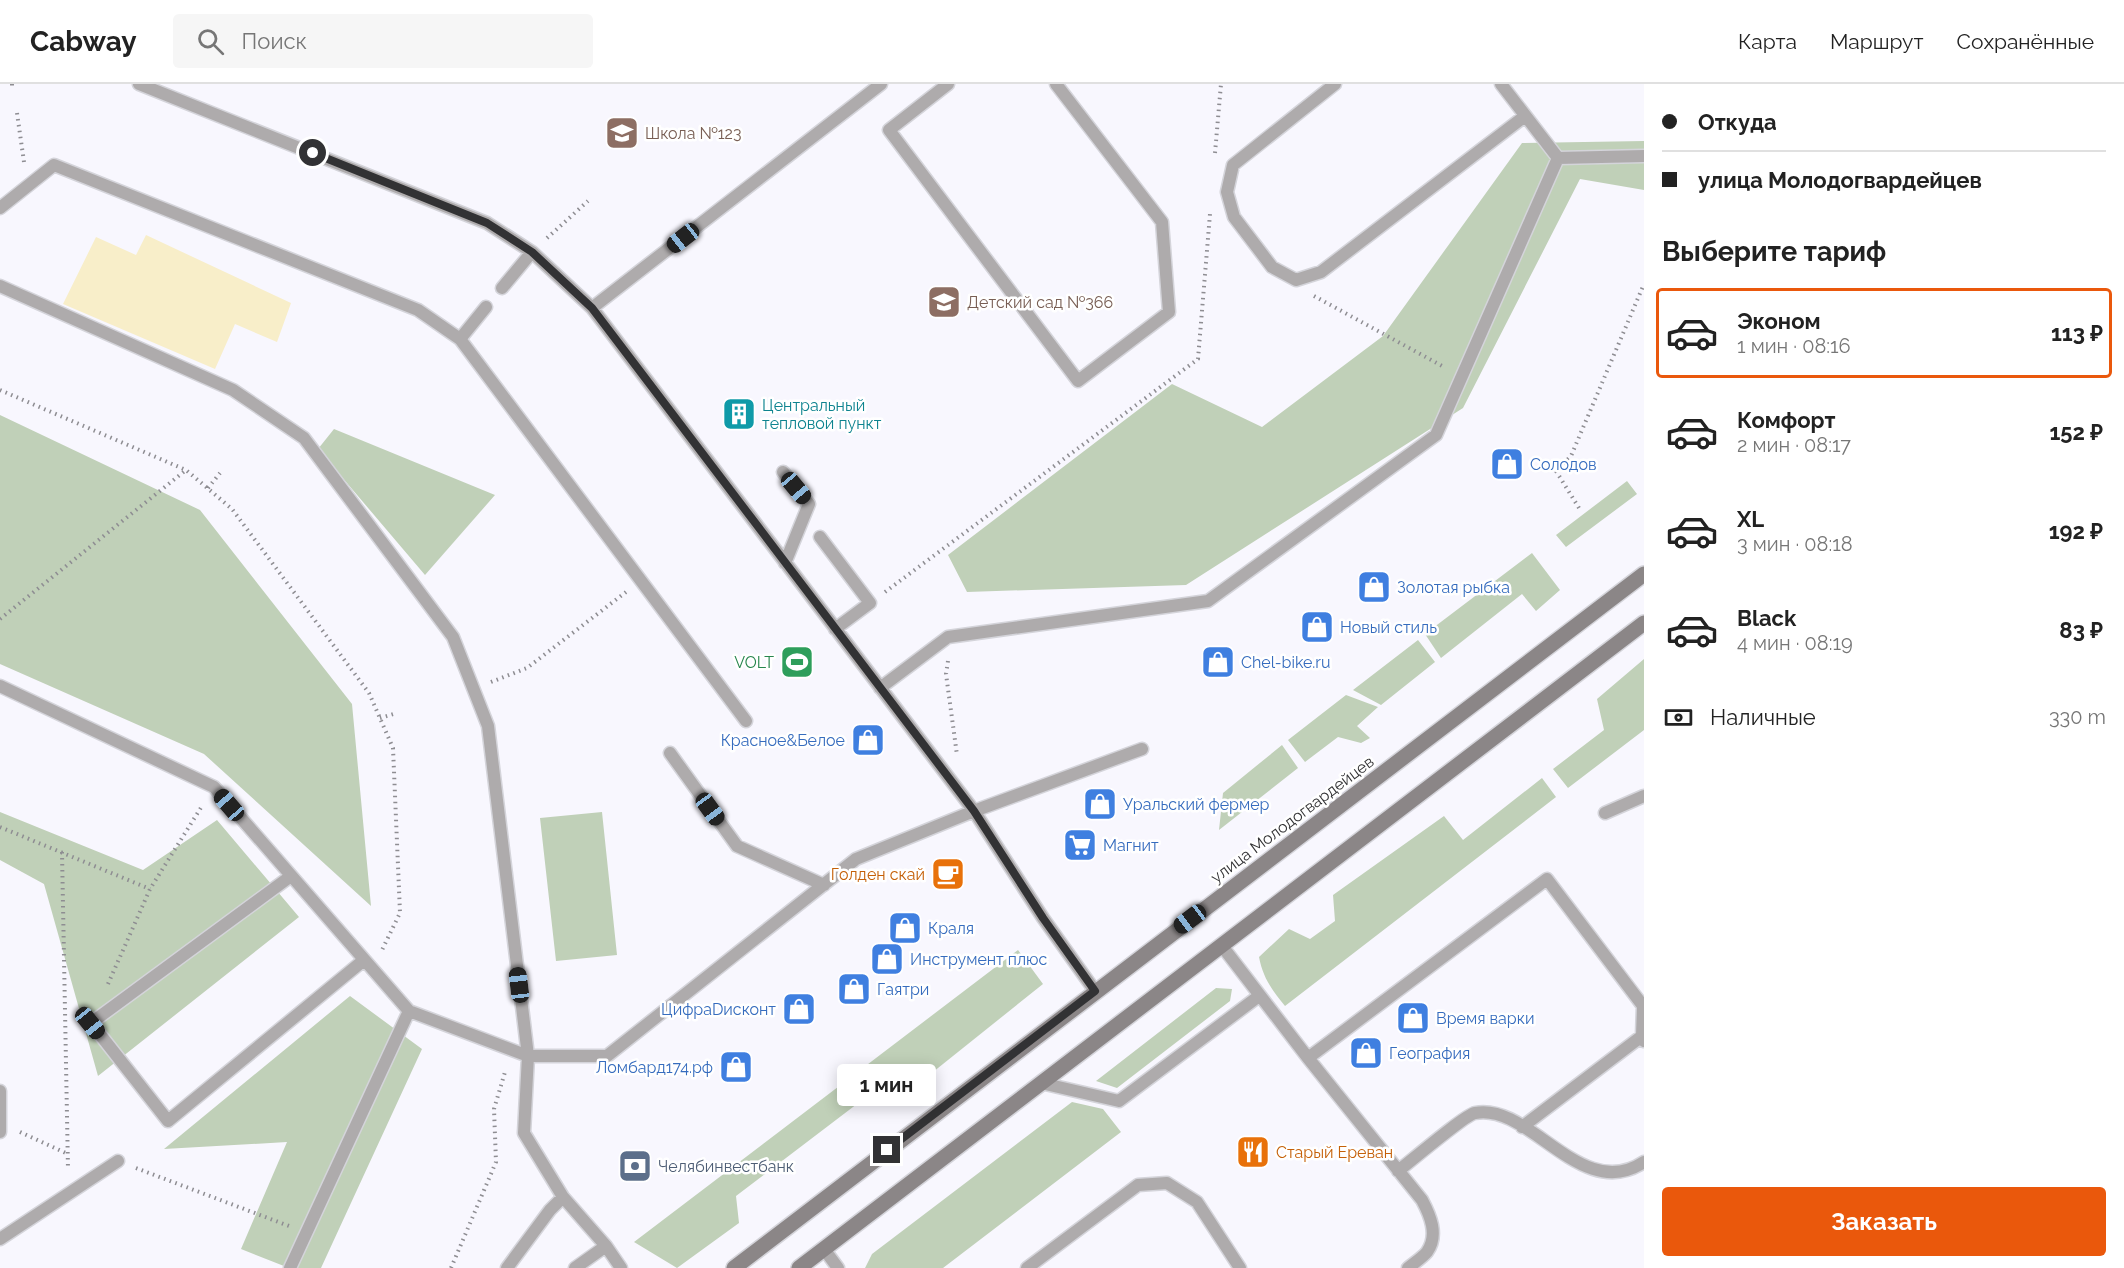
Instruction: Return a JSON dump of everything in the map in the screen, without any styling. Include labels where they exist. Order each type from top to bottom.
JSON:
[{"type":"main road","name":"улица Молодогвардейцев","points":[[734,1268],[1644,574]]},
{"type":"main road","points":[[799,1268],[1644,623]]},
{"type":"lane","points":[[138,84],[487,223],[532,252],[592,308],[974,811],[1043,918],[1095,991]]},
{"type":"lane","points":[[592,308],[881,84]]},
{"type":"lane","points":[[948,84],[889,130],[1078,381],[1168,312],[1162,222],[1056,84]]},
{"type":"lane","points":[[1335,84],[1233,165],[1227,192],[1234,217],[1272,267],[1296,280],[1321,272],[1525,116]]},
{"type":"lane","points":[[1501,84],[1558,158]]},
{"type":"lane","points":[[1558,158],[1644,156]]},
{"type":"lane","points":[[880,688],[948,637],[1208,602],[1437,435],[1558,158]]},
{"type":"lane","points":[[0,208],[54,165],[418,310],[460,339],[746,721]]},
{"type":"lane","points":[[502,288],[532,252]]},
{"type":"lane","points":[[0,286],[233,390],[304,438],[453,637],[488,726],[528,1056],[524,1133],[563,1197],[606,1246],[621,1268]]},
{"type":"lane","points":[[460,339],[486,307]]},
{"type":"lane","points":[[783,472],[809,504],[785,563]]},
{"type":"lane","points":[[820,537],[870,603],[836,629]]},
{"type":"lane","points":[[0,686],[214,787],[409,1011],[528,1056],[607,1056],[856,859],[974,811],[1142,749]]},
{"type":"lane","points":[[670,753],[737,846],[824,885]]},
{"type":"lane","points":[[1605,813],[1644,796]]},
{"type":"lane","points":[[291,876],[90,1023],[168,1121],[368,965]]},
{"type":"lane","points":[[1308,1058],[1547,879],[1643,1006],[1643,1039],[1522,1126]]},
{"type":"lane","points":[[1222,946],[1259,996],[1422,1200],[1432,1219],[1433,1235],[1428,1251],[1408,1268]]},
{"type":"lane","points":[[1041,1083],[1119,1101],[1259,996]]},
{"type":"lane","points":[[290,1268],[409,1011]]},
{"type":"lane","points":[[0,1091],[0,1132]]},
{"type":"lane","points":[[1398,1171],[1472,1113],[1492,1112],[1522,1126],[1577,1163],[1611,1173],[1631,1170],[1644,1162]]},
{"type":"lane","points":[[0,1239],[118,1161]]},
{"type":"lane","points":[[1027,1268],[1138,1185],[1167,1184],[1197,1202],[1240,1268]]},
{"type":"lane","points":[[507,1268],[550,1210],[563,1197]]},
{"type":"lane","points":[[575,1268],[606,1246]]},
{"type":"lane","points":[[824,1249],[838,1268]]},
{"type":"path","points":[[17,113],[28,186]]},
{"type":"path","points":[[532,252],[588,201]]},
{"type":"path","points":[[1296,280],[1302,290],[1462,377]]},
{"type":"path","points":[[1579,508],[1556,471],[1571,456],[1644,284]]},
{"type":"path","points":[[0,390],[186,470],[208,488],[232,509],[369,693],[393,748],[400,913],[368,965]]},
{"type":"path","points":[[0,619],[186,470]]},
{"type":"path","points":[[208,488],[220,473]]},
{"type":"path","points":[[474,689],[527,668],[641,580]]},
{"type":"path","points":[[948,637],[946,674],[963,797]]},
{"type":"path","points":[[380,718],[397,713]]},
{"type":"path","points":[[90,1023],[150,889],[214,787]]},
{"type":"path","points":[[0,826],[150,889]]},
{"type":"path","points":[[62,852],[69,1194]]},
{"type":"path","points":[[451,1268],[496,1162],[494,1109],[511,1050]]},
{"type":"path","points":[[0,1123],[68,1154]]},
{"type":"path","points":[[118,1161],[306,1233]]},
{"type":"green space","points":[[1644,141],[1644,190],[1580,179],[1463,408],[1186,585],[967,592],[948,555],[1172,384],[1262,427],[1383,336],[1522,143]]},
{"type":"green space","points":[[0,415],[200,510],[352,704],[371,906],[204,754],[0,664]]},
{"type":"green space","points":[[334,429],[495,495],[425,575],[318,449]]},
{"type":"green space","points":[[1627,481],[1637,494],[1566,547],[1556,535]]},
{"type":"green space","points":[[1532,553],[1560,590],[1536,611],[1522,594],[1441,658],[1425,634]]},
{"type":"green space","points":[[1418,640],[1435,662],[1381,705],[1353,690]]},
{"type":"green space","points":[[1644,659],[1644,730],[1568,788],[1553,769],[1604,730],[1597,699]]},
{"type":"green space","points":[[1346,695],[1378,707],[1357,726],[1370,738],[1361,743],[1338,737],[1305,762],[1288,740]]},
{"type":"green space","points":[[1282,745],[1298,768],[1219,830],[1223,793]]},
{"type":"green space","points":[[1542,778],[1556,797],[1285,1006],[1269,983],[1259,957],[1289,929],[1310,939],[1335,921],[1333,895],[1444,816],[1463,840]]},
{"type":"green space","points":[[0,812],[143,870],[217,820],[299,917],[98,1076],[44,884],[0,860]]},
{"type":"green space","points":[[602,812],[617,955],[556,961],[540,818]]},
{"type":"green space","points":[[1018,950],[1043,984],[923,1080],[899,1072],[736,1196],[739,1223],[677,1268],[634,1242]]},
{"type":"green space","points":[[1216,988],[1232,989],[1230,1001],[1117,1088],[1096,1081]]},
{"type":"green space","points":[[350,996],[422,1049],[321,1268],[289,1268],[241,1249],[287,1142],[164,1149]]},
{"type":"green space","points":[[1072,1102],[1103,1109],[1121,1132],[943,1268],[865,1268],[872,1254]]},
{"type":"sand","points":[[146,235],[291,303],[277,342],[235,324],[215,369],[63,304],[96,237],[136,255]]},
{"type":"place","name":"Школа №123","points":[[622,133]]},
{"type":"place","name":"Детский сад №366","points":[[944,302]]},
{"type":"place","name":"Центральный тепловой пункт","points":[[739,414]]},
{"type":"place","name":"Солодов","points":[[1507,464]]},
{"type":"place","name":"Золотая рыбка","points":[[1374,587]]},
{"type":"place","name":"Новый стиль","points":[[1317,627]]},
{"type":"place","name":"VOLT","points":[[797,662]]},
{"type":"place","name":"Chel-bike.ru","points":[[1218,662]]},
{"type":"place","name":"Красное&Белое","points":[[868,740]]},
{"type":"place","name":"Уральский фермер","points":[[1100,804]]},
{"type":"place","name":"Магнит","points":[[1080,845]]},
{"type":"place","name":"Голден скай","points":[[948,874]]},
{"type":"place","name":"Краля","points":[[905,928]]},
{"type":"place","name":"Инструмент плюс","points":[[887,959]]},
{"type":"place","name":"Гаятри","points":[[854,989]]},
{"type":"place","name":"ЦифраDисконт","points":[[799,1009]]},
{"type":"place","name":"Время варки","points":[[1413,1018]]},
{"type":"place","name":"География","points":[[1366,1053]]},
{"type":"place","name":"Ломбард174.рф","points":[[736,1067]]},
{"type":"place","name":"Старый Ереван","points":[[1253,1152]]},
{"type":"place","name":"Челябинвестбанк","points":[[635,1166]]},
{"type":"route","points":[[313,153],[487,223],[532,252],[592,308],[974,811],[1043,918],[1095,991],[887,1150]]}]
